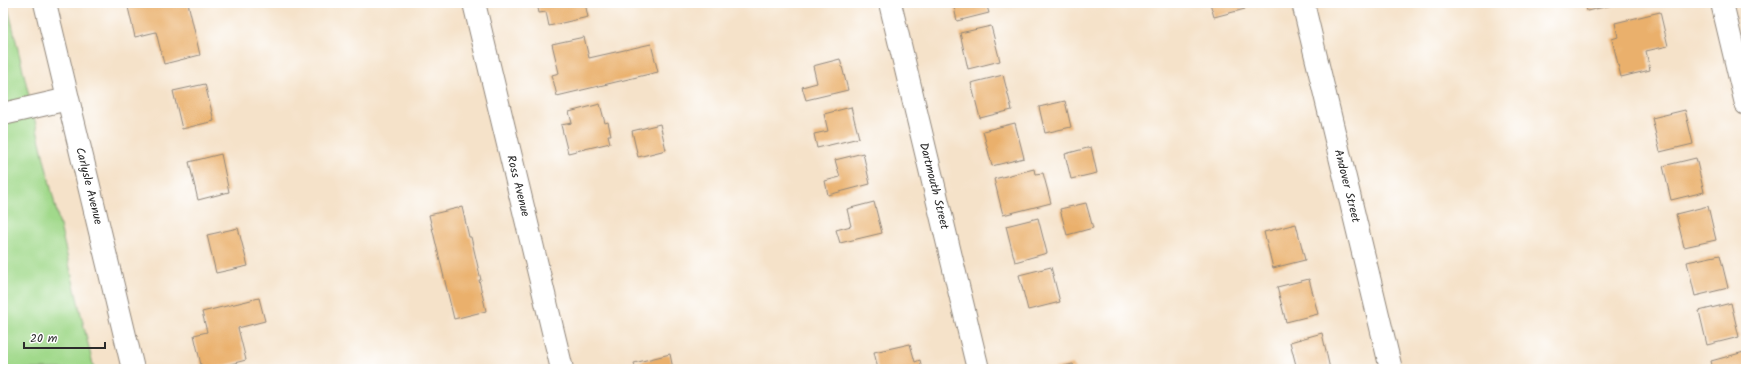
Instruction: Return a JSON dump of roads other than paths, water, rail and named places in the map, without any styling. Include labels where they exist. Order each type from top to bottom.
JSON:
[{"type":"street","name":"Carlysle Avenue","points":[[45,3],[133,369]]},
{"type":"street","name":"Ross Avenue","points":[[474,3],[562,369]]},
{"type":"street","name":"Dartmouth Street","points":[[890,3],[978,369]]},
{"type":"street","name":"Andover Street","points":[[1303,3],[1391,369]]},
{"type":"street","points":[[1722,3],[1746,104]]},
{"type":"street","points":[[3,114],[68,99]]}]
